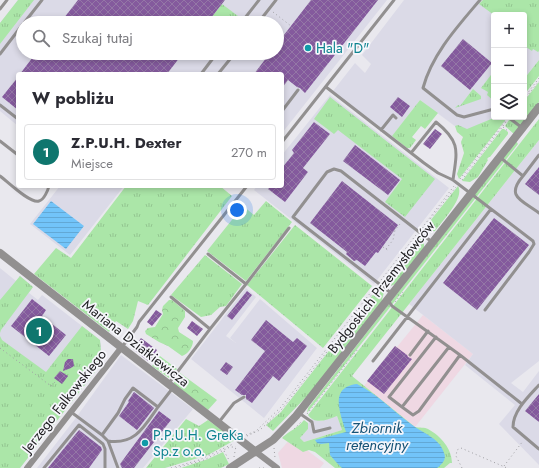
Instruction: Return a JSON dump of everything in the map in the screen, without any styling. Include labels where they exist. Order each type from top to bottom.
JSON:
[{"type":"street","name":"Bydgoskich Przemysłowców","points":[[231,467],[273,440],[299,413],[539,107]]},
{"type":"street","name":"Mariana Dziatkiewicza","points":[[0,254],[218,423],[237,443],[256,452]]},
{"type":"street","name":"Jerzego Falkowskiego","points":[[27,468],[121,348]]},
{"type":"street","points":[[256,452],[276,468]]},
{"type":"lane","points":[[0,10],[7,0]]},
{"type":"lane","points":[[30,16],[42,0]]},
{"type":"lane","points":[[246,16],[259,0]]},
{"type":"lane","points":[[264,16],[276,0]]},
{"type":"lane","points":[[284,140],[394,0]]},
{"type":"lane","points":[[480,0],[445,42],[425,81],[423,88],[457,115],[464,116],[491,110]]},
{"type":"lane","points":[[0,1],[4,4]]},
{"type":"lane","points":[[0,54],[16,34]]},
{"type":"lane","points":[[203,72],[212,60]]},
{"type":"lane","points":[[220,72],[229,60]]},
{"type":"lane","points":[[326,87],[411,153],[438,172],[453,180],[533,241],[534,244],[530,252],[484,310]]},
{"type":"lane","points":[[284,108],[298,90]]},
{"type":"lane","points":[[0,105],[16,117]]},
{"type":"lane","points":[[381,130],[393,115],[396,118]]},
{"type":"lane","points":[[512,120],[522,128]]},
{"type":"lane","points":[[411,153],[436,122],[449,134],[456,146],[453,180]]},
{"type":"lane","points":[[0,141],[16,153]]},
{"type":"lane","points":[[539,156],[516,184],[514,190],[516,195],[539,214]]},
{"type":"lane","points":[[500,157],[523,176]]},
{"type":"lane","points":[[433,242],[340,171],[334,169],[327,172],[293,217],[378,284],[390,297],[392,306],[436,337],[522,404]]},
{"type":"lane","points":[[0,176],[31,200],[38,202],[48,191],[49,188]]},
{"type":"lane","points":[[121,348],[139,322],[246,188]]},
{"type":"lane","points":[[373,361],[491,208]]},
{"type":"lane","points":[[108,441],[121,442],[139,433],[210,329],[289,228]]},
{"type":"lane","points":[[208,254],[246,284]]},
{"type":"lane","points":[[171,297],[210,329]]},
{"type":"lane","points":[[410,355],[428,332]]},
{"type":"lane","points":[[436,337],[389,397],[413,415],[419,411],[460,356]]},
{"type":"lane","points":[[402,407],[449,347]]},
{"type":"lane","points":[[539,385],[522,404],[513,419],[513,427],[539,449]]},
{"type":"lane","points":[[102,435],[118,413],[125,399],[133,388],[158,407]]},
{"type":"lane","points":[[218,423],[231,407],[244,397]]},
{"type":"lane","points":[[71,412],[108,441],[118,468]]},
{"type":"lane","points":[[299,413],[312,422],[314,432],[330,428]]},
{"type":"lane","points":[[44,468],[79,425],[102,444],[105,449],[105,468]]},
{"type":"path","points":[[269,9],[278,16]]},
{"type":"path","points":[[284,21],[291,26]]},
{"type":"path","points":[[527,95],[539,80]]},
{"type":"path","points":[[176,468],[204,460],[237,443],[241,437],[256,431],[281,407],[506,120]]},
{"type":"path","points":[[386,249],[403,219]]},
{"type":"path","points":[[383,246],[389,252]]},
{"type":"path","points":[[0,348],[51,386],[57,380]]},
{"type":"path","points":[[504,466],[525,438]]},
{"type":"path","points":[[171,468],[199,460],[237,443]]},
{"type":"path","points":[[462,468],[456,456],[457,450],[461,448],[507,468]]},
{"type":"path","points":[[224,450],[231,467]]},
{"type":"path","points":[[259,468],[266,468]]},
{"type":"shaded area","points":[[18,0],[387,0],[284,130],[284,72],[16,72],[16,124],[0,111],[0,23]]},
{"type":"shaded area","points":[[404,0],[539,0],[539,60],[527,75],[527,12],[491,12],[491,120],[493,120],[476,142],[420,100],[390,139],[333,91],[355,63],[365,73],[371,64],[362,55]]},
{"type":"shaded area","points":[[330,95],[449,188],[374,284],[254,190],[256,188],[284,188],[284,152]]},
{"type":"shaded area","points":[[539,140],[539,361],[511,383],[523,392],[539,371],[539,465],[499,424],[515,405],[465,365],[473,354],[409,304]]},
{"type":"shaded area","points":[[58,188],[122,188],[70,255],[30,224]]},
{"type":"shaded area","points":[[0,268],[16,281],[20,276],[33,287],[29,293],[38,300],[42,295],[100,340],[102,363],[20,468],[0,468]]},
{"type":"shaded area","points":[[246,288],[256,297],[226,336],[236,343],[230,338],[260,299],[317,348],[264,418],[191,359]]},
{"type":"shaded area","points":[[423,315],[473,354],[415,427],[364,386],[395,346],[397,347]]},
{"type":"shaded area","name":"P.P.U.H. GreKa Sp.z o.o.","points":[[121,355],[193,409],[143,468],[37,468],[75,419]]},
{"type":"shaded area","points":[[337,416],[342,430],[304,442],[300,438],[308,429],[308,424],[312,418],[321,421]]},
{"type":"shaded area","points":[[291,438],[324,463],[320,468],[282,468],[278,453]]},
{"type":"green space","points":[[18,0],[34,0],[22,16],[16,16],[16,23],[0,44],[0,23]]},
{"type":"green space","points":[[483,0],[539,0],[539,51],[538,52],[533,49],[532,51],[527,48],[527,12],[491,13],[479,4]]},
{"type":"green space","points":[[222,4],[238,16],[213,16]]},
{"type":"green space","points":[[539,60],[539,76],[527,91],[527,75]]},
{"type":"green space","points":[[491,75],[491,98],[487,95],[488,92],[481,88]]},
{"type":"green space","points":[[539,82],[539,102],[527,117],[527,97]]},
{"type":"green space","points":[[473,89],[481,96],[481,99],[455,108],[458,105],[460,106]]},
{"type":"green space","points":[[330,97],[435,179],[405,217],[385,202],[402,179],[338,130],[334,134],[314,119]]},
{"type":"green space","points":[[420,100],[438,113],[425,129],[421,126],[412,137],[416,140],[410,148],[407,148],[392,136]]},
{"type":"green space","points":[[491,119],[505,120],[459,179],[457,174],[464,153],[461,142],[463,137],[457,132],[455,126],[458,125],[467,129]]},
{"type":"green space","points":[[539,119],[539,140],[352,376],[415,427],[427,428],[437,435],[448,448],[452,458],[452,463],[444,468],[335,468],[315,452],[309,450],[303,452],[282,438],[304,420],[308,423],[308,429],[300,438],[304,442],[342,430],[337,416],[318,421],[314,420],[308,415]]},
{"type":"green space","points":[[509,120],[525,120],[514,134],[505,126]]},
{"type":"green space","points":[[502,129],[508,132],[508,134],[487,159],[488,160],[478,177],[470,182],[462,181]]},
{"type":"green space","points":[[516,141],[518,144],[307,413],[308,408]]},
{"type":"green space","points":[[458,186],[459,191],[456,203],[435,231],[426,233],[422,231]]},
{"type":"green space","points":[[124,188],[222,188],[232,196],[148,305],[138,301],[133,321],[128,329],[116,321],[109,332],[34,274],[56,248],[71,258]]},
{"type":"green space","points":[[266,201],[292,222],[246,281],[207,251],[243,206],[254,215]]},
{"type":"green space","points":[[295,225],[372,286],[323,348],[247,285]]},
{"type":"green space","points":[[420,235],[424,243],[424,249],[398,282],[390,286],[381,284]]},
{"type":"green space","points":[[205,255],[242,284],[226,306],[220,307],[211,315],[201,317],[171,295]]},
{"type":"green space","points":[[20,276],[33,287],[0,333],[0,300]]},
{"type":"green space","points":[[379,287],[384,292],[381,304],[312,391],[273,431],[266,425],[281,412]]},
{"type":"green space","points":[[169,300],[172,300],[185,311],[185,317],[178,328],[179,332],[193,341],[190,350],[182,356],[168,346],[146,334],[145,331],[148,328],[155,327],[163,314],[163,306]]},
{"type":"green space","points":[[82,326],[100,340],[102,363],[20,468],[0,468],[0,336],[2,340],[46,372]]},
{"type":"green space","points":[[160,356],[177,369],[169,378],[152,366]]},
{"type":"green space","points":[[180,373],[217,400],[208,410],[173,384]]},
{"type":"green space","points":[[186,419],[199,426],[208,420],[235,440],[208,455],[165,468],[146,468]]},
{"type":"green space","points":[[223,452],[229,464],[221,468],[181,468],[208,459]]},
{"type":"water","points":[[51,201],[84,226],[66,249],[33,224]]},
{"type":"water","name":"Zbiornik retencyjny","points":[[357,384],[373,393],[408,422],[436,440],[445,455],[444,461],[441,465],[437,468],[342,468],[330,455],[329,443],[321,444],[317,443],[315,440],[346,432],[339,409],[340,395],[348,386]]},
{"type":"building","points":[[78,0],[225,0],[212,16],[65,16]]},
{"type":"building","name":"Hala \"D\"","points":[[311,0],[378,0],[305,93],[288,80],[284,85],[284,72],[256,72],[265,60],[284,60],[284,35]]},
{"type":"building","points":[[463,39],[491,62],[491,64],[470,90],[441,66]]},
{"type":"building","points":[[31,60],[178,60],[169,72],[22,72]]},
{"type":"building","points":[[16,80],[16,108],[2,97]]},
{"type":"building","points":[[398,97],[410,106],[402,117],[390,107]]},
{"type":"building","points":[[314,122],[330,134],[303,168],[308,172],[285,202],[268,189],[284,188],[284,166],[294,153],[292,150]]},
{"type":"building","points":[[435,129],[442,134],[430,149],[423,144]]},
{"type":"building","points":[[355,145],[400,180],[388,195],[343,161]]},
{"type":"building","points":[[539,167],[539,195],[525,184]]},
{"type":"building","points":[[342,181],[398,225],[378,253],[376,252],[365,266],[357,260],[354,261],[346,254],[347,252],[310,223]]},
{"type":"building","points":[[494,218],[529,245],[477,310],[443,283]]},
{"type":"building","points":[[247,291],[252,295],[232,320],[227,316]]},
{"type":"building","points":[[32,299],[46,310],[42,316],[66,335],[49,356],[11,326]]},
{"type":"building","points":[[156,310],[162,314],[152,326],[147,322]]},
{"type":"building","points":[[266,320],[293,342],[297,338],[307,346],[279,381],[273,376],[252,403],[246,399],[246,395],[242,395],[235,390],[265,351],[251,340]]},
{"type":"building","points":[[192,321],[203,329],[197,336],[187,328]]},
{"type":"building","points":[[141,338],[157,350],[155,353],[158,355],[153,361],[150,359],[148,361],[133,349]]},
{"type":"building","points":[[395,346],[412,359],[384,394],[367,381]]},
{"type":"building","points":[[68,359],[73,359],[74,366],[63,371],[65,362]]},
{"type":"building","points":[[226,362],[233,367],[227,375],[220,370]]},
{"type":"building","points":[[60,371],[68,376],[62,384],[54,378]]},
{"type":"building","points":[[134,392],[154,408],[137,430],[119,416]]},
{"type":"building","points":[[539,394],[539,422],[525,411]]},
{"type":"building","name":"P.P.U.H. GreKa Sp.z o.o.","points":[[159,411],[171,420],[134,468],[122,468],[120,464]]},
{"type":"building","points":[[79,430],[101,447],[102,450],[89,468],[48,468]]},
{"type":"place","name":"Hala \"D\"","points":[[308,48]]},
{"type":"place","name":"Z.P.U.H. Dexter","points":[[39,331]]},
{"type":"place","name":"P.P.U.H. GreKa Sp.z o.o.","points":[[145,443]]}]
